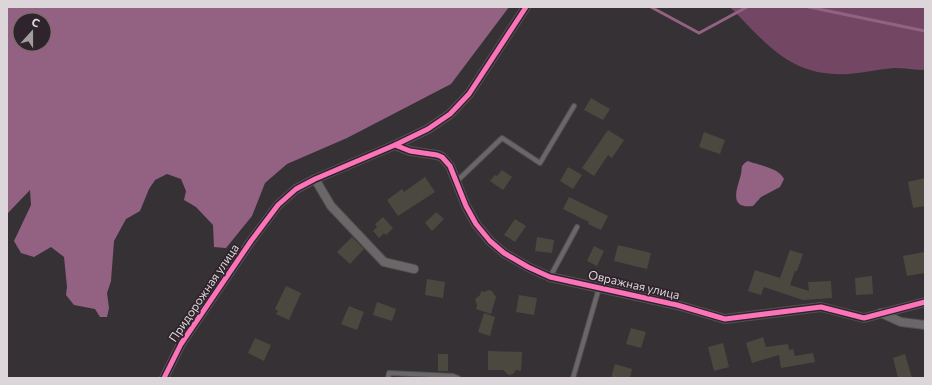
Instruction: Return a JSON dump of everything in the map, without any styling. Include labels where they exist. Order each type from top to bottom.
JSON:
[{"type":"street","name":"Придорожная улица","points":[[164,378],[181,344],[251,241],[278,205],[296,189],[315,179],[395,145],[428,129],[450,114],[469,94],[526,7]]},
{"type":"street","name":"Овражная улица","points":[[395,145],[410,151],[442,157],[450,166],[466,206],[476,224],[490,241],[510,257],[550,277],[677,305],[725,319],[821,307],[864,318],[925,302]]},
{"type":"street","points":[[315,179],[331,206],[384,262],[414,269]]},
{"type":"street","points":[[881,313],[901,322],[925,325]]},
{"type":"lane","points":[[456,182],[502,138],[540,163],[574,106]]},
{"type":"lane","points":[[550,277],[577,227]]},
{"type":"lane","points":[[573,378],[599,287]]},
{"type":"lane","points":[[388,378],[389,374],[453,376],[458,378]]},
{"type":"shaded area","points":[[7,7],[509,7],[451,84],[347,138],[287,164],[265,183],[252,216],[226,248],[214,247],[213,225],[196,207],[184,200],[186,191],[181,179],[167,174],[155,180],[149,189],[140,211],[126,219],[114,241],[111,281],[107,293],[109,308],[107,317],[100,317],[95,309],[74,305],[66,295],[67,287],[64,257],[51,247],[34,257],[21,253],[14,241],[31,205],[30,190],[7,214]]},
{"type":"shaded area","points":[[730,7],[925,7],[925,70],[894,68],[860,73],[828,74],[810,70],[781,56],[756,34]]},
{"type":"shaded area","points":[[748,161],[773,169],[784,179],[780,187],[761,197],[753,206],[745,206],[740,204],[737,201],[736,196],[742,167]]},
{"type":"building","points":[[591,98],[610,109],[603,120],[584,110]]},
{"type":"building","points":[[608,130],[624,140],[612,158],[608,155],[594,176],[582,168]]},
{"type":"building","points":[[704,132],[725,140],[720,154],[699,147]]},
{"type":"building","points":[[568,167],[582,175],[573,189],[560,181]]},
{"type":"building","points":[[502,170],[512,177],[503,190],[490,181]]},
{"type":"building","points":[[425,177],[435,192],[398,216],[387,200],[402,189],[404,192]]},
{"type":"building","points":[[925,178],[925,206],[913,208],[908,182]]},
{"type":"building","points":[[569,197],[608,216],[601,230],[563,209]]},
{"type":"building","points":[[436,212],[444,219],[432,231],[425,223]]},
{"type":"building","points":[[383,217],[393,228],[386,235],[384,233],[379,238],[373,231],[377,227],[375,224]]},
{"type":"building","points":[[515,219],[526,226],[515,242],[504,235]]},
{"type":"building","points":[[352,237],[364,249],[350,264],[337,252]]},
{"type":"building","points":[[537,237],[554,240],[552,253],[535,251]]},
{"type":"building","points":[[618,245],[651,253],[647,269],[614,261]]},
{"type":"building","points":[[594,246],[604,251],[597,266],[587,261]]},
{"type":"building","points":[[790,250],[803,254],[790,285],[809,291],[808,282],[831,281],[832,298],[803,300],[764,287],[761,295],[748,291],[755,270],[780,278]]},
{"type":"building","points":[[924,252],[925,273],[907,276],[903,256]]},
{"type":"building","points":[[872,276],[873,294],[856,295],[855,278]]},
{"type":"building","points":[[427,279],[445,282],[443,298],[425,295]]},
{"type":"building","points":[[286,286],[301,293],[289,320],[276,314],[278,311],[275,309]]},
{"type":"building","points":[[489,290],[492,291],[496,297],[491,314],[476,309],[477,305],[475,299],[480,295],[481,291],[484,292]]},
{"type":"building","points":[[519,295],[537,298],[534,315],[516,312]]},
{"type":"building","points":[[377,302],[396,309],[392,321],[373,315]]},
{"type":"building","points":[[349,306],[364,312],[357,330],[341,324]]},
{"type":"building","points":[[484,313],[495,317],[490,336],[478,332]]},
{"type":"building","points":[[631,328],[646,332],[641,348],[626,344]]},
{"type":"building","points":[[763,337],[766,347],[788,344],[789,350],[793,349],[795,356],[813,353],[815,362],[781,368],[779,355],[752,363],[746,343]]},
{"type":"building","points":[[255,338],[271,345],[264,361],[248,353]]},
{"type":"building","points":[[723,343],[729,367],[714,371],[708,347]]},
{"type":"building","points":[[488,351],[522,352],[521,371],[516,370],[513,374],[509,375],[503,370],[488,370]]},
{"type":"building","points":[[438,354],[448,354],[448,371],[438,371]]},
{"type":"building","points":[[905,354],[912,378],[898,378],[893,358]]},
{"type":"building","points":[[615,364],[632,369],[630,378],[611,378]]},
{"type":"waterway","points":[[651,7],[699,33],[747,7]]},
{"type":"waterway","points":[[809,7],[925,31]]},
{"type":"cycle path","points":[[164,378],[181,344],[251,241],[278,205],[296,189],[315,179],[395,145],[428,129],[450,114],[469,94],[526,7]]},
{"type":"cycle path","points":[[395,145],[410,151],[442,157],[450,166],[466,206],[476,224],[490,241],[504,253],[528,267],[550,277],[677,305],[725,319],[821,307],[864,318],[925,302]]}]
